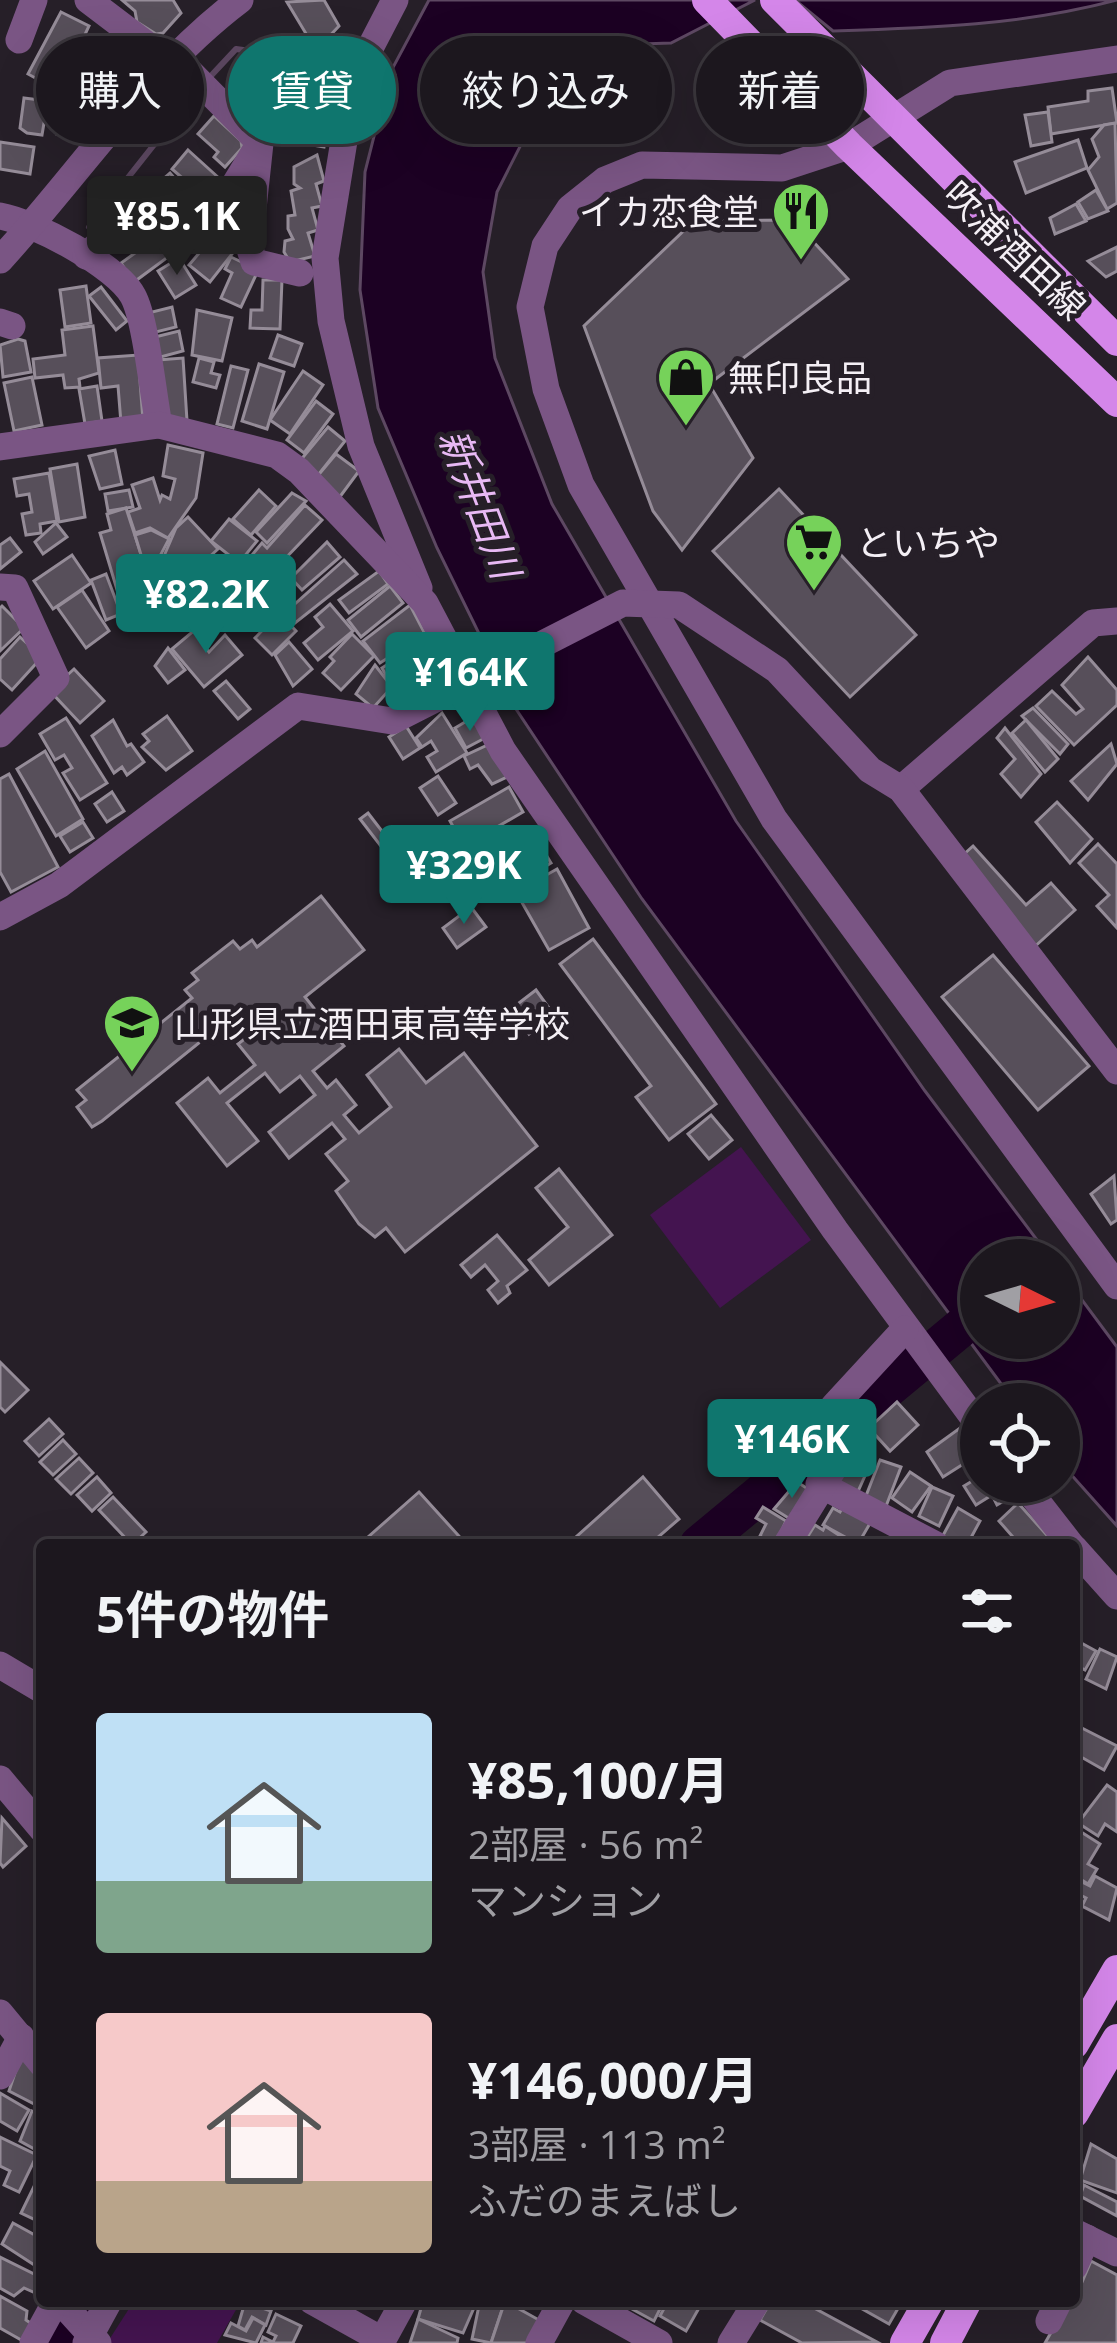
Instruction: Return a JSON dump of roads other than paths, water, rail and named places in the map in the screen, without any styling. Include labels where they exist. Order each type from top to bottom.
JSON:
[{"type":"main road","name":"吹浦酒田線","points":[[707,0],[849,146],[1117,402]]},
{"type":"main road","name":"吹浦酒田線","points":[[776,0],[1117,341]]},
{"type":"main road","points":[[1080,2034],[1117,1970]]},
{"type":"main road","points":[[1080,2103],[1117,2039]]},
{"type":"main road","points":[[905,2343],[925,2307]]},
{"type":"main road","points":[[944,2343],[965,2307]]},
{"type":"street","points":[[20,40],[34,0]]},
{"type":"street","points":[[88,0],[140,36]]},
{"type":"street","points":[[200,36],[240,0]]},
{"type":"street","points":[[395,0],[359,70],[325,258],[331,321],[361,446],[425,604]]},
{"type":"street","points":[[1117,59],[950,83],[896,122],[849,146],[782,168],[642,165],[604,180],[570,208],[544,246],[530,307],[546,389],[581,485],[636,602],[774,819],[1117,1286]]},
{"type":"street","points":[[204,86],[228,110]]},
{"type":"street","points":[[0,260],[98,144]]},
{"type":"street","points":[[76,249],[143,202],[177,244],[219,210],[259,144]]},
{"type":"street","points":[[249,246],[260,144]]},
{"type":"street","points":[[219,210],[249,246],[254,262],[300,273]]},
{"type":"street","points":[[0,216],[29,221],[76,249],[133,295],[159,425]]},
{"type":"street","points":[[0,447],[159,425],[277,455],[299,471],[425,604],[480,677],[503,751],[905,1329],[960,1401]]},
{"type":"street","points":[[0,586],[14,588],[56,678],[0,734]]},
{"type":"street","points":[[0,917],[59,884],[298,706],[392,721],[636,602],[679,604],[776,670],[870,770],[902,789],[1117,1071]]},
{"type":"street","points":[[902,789],[1094,623],[1117,621]]},
{"type":"street","points":[[789,1539],[819,1484],[845,1450],[834,1406],[905,1329]]},
{"type":"street","points":[[819,1484],[924,1539]]},
{"type":"street","points":[[1038,1503],[1064,1539]]},
{"type":"street","points":[[1080,1557],[1117,1596]]},
{"type":"street","points":[[0,1665],[36,1686]]},
{"type":"street","points":[[0,1779],[36,1821]]},
{"type":"street","points":[[0,2013],[36,2056]]},
{"type":"street","points":[[0,2076],[21,2037]]},
{"type":"street","points":[[1081,2235],[1117,2253]]},
{"type":"street","points":[[33,2343],[54,2307]]},
{"type":"street","points":[[63,2307],[91,2341],[106,2307]]},
{"type":"street","points":[[322,2307],[382,2342],[401,2307]]},
{"type":"street","points":[[538,2343],[559,2307]]},
{"type":"street","points":[[595,2307],[659,2343]]},
{"type":"street","points":[[731,2343],[753,2307]]},
{"type":"water","name":"新井田川","points":[[429,0],[755,0],[672,42],[672,36],[420,36],[420,144],[521,144],[497,192],[483,272],[495,358],[552,504],[736,821],[925,1091],[1036,1239],[960,1239],[960,1328],[642,899],[516,709],[437,548],[378,408],[360,290],[365,172],[372,144],[396,144],[396,62]]},
{"type":"water","points":[[795,0],[1117,0],[1012,20],[833,31]]},
{"type":"water","points":[[1080,1297],[1117,1347],[1117,1526],[1080,1485],[1080,1383],[1000,1383],[983,1359],[1080,1359]]},
{"type":"waterway","points":[[208,79],[228,58]]},
{"type":"waterway","points":[[89,227],[155,144]]},
{"type":"waterway","points":[[706,1539],[960,1328]]},
{"type":"waterway","points":[[62,2343],[82,2307]]},
{"type":"place","name":"イカ恋食堂","points":[[801,262]]},
{"type":"place","name":"無印良品","points":[[686,428]]},
{"type":"place","name":"といちや","points":[[814,593]]},
{"type":"place","name":"山形県立酒田東高等学校","points":[[132,1074]]}]
